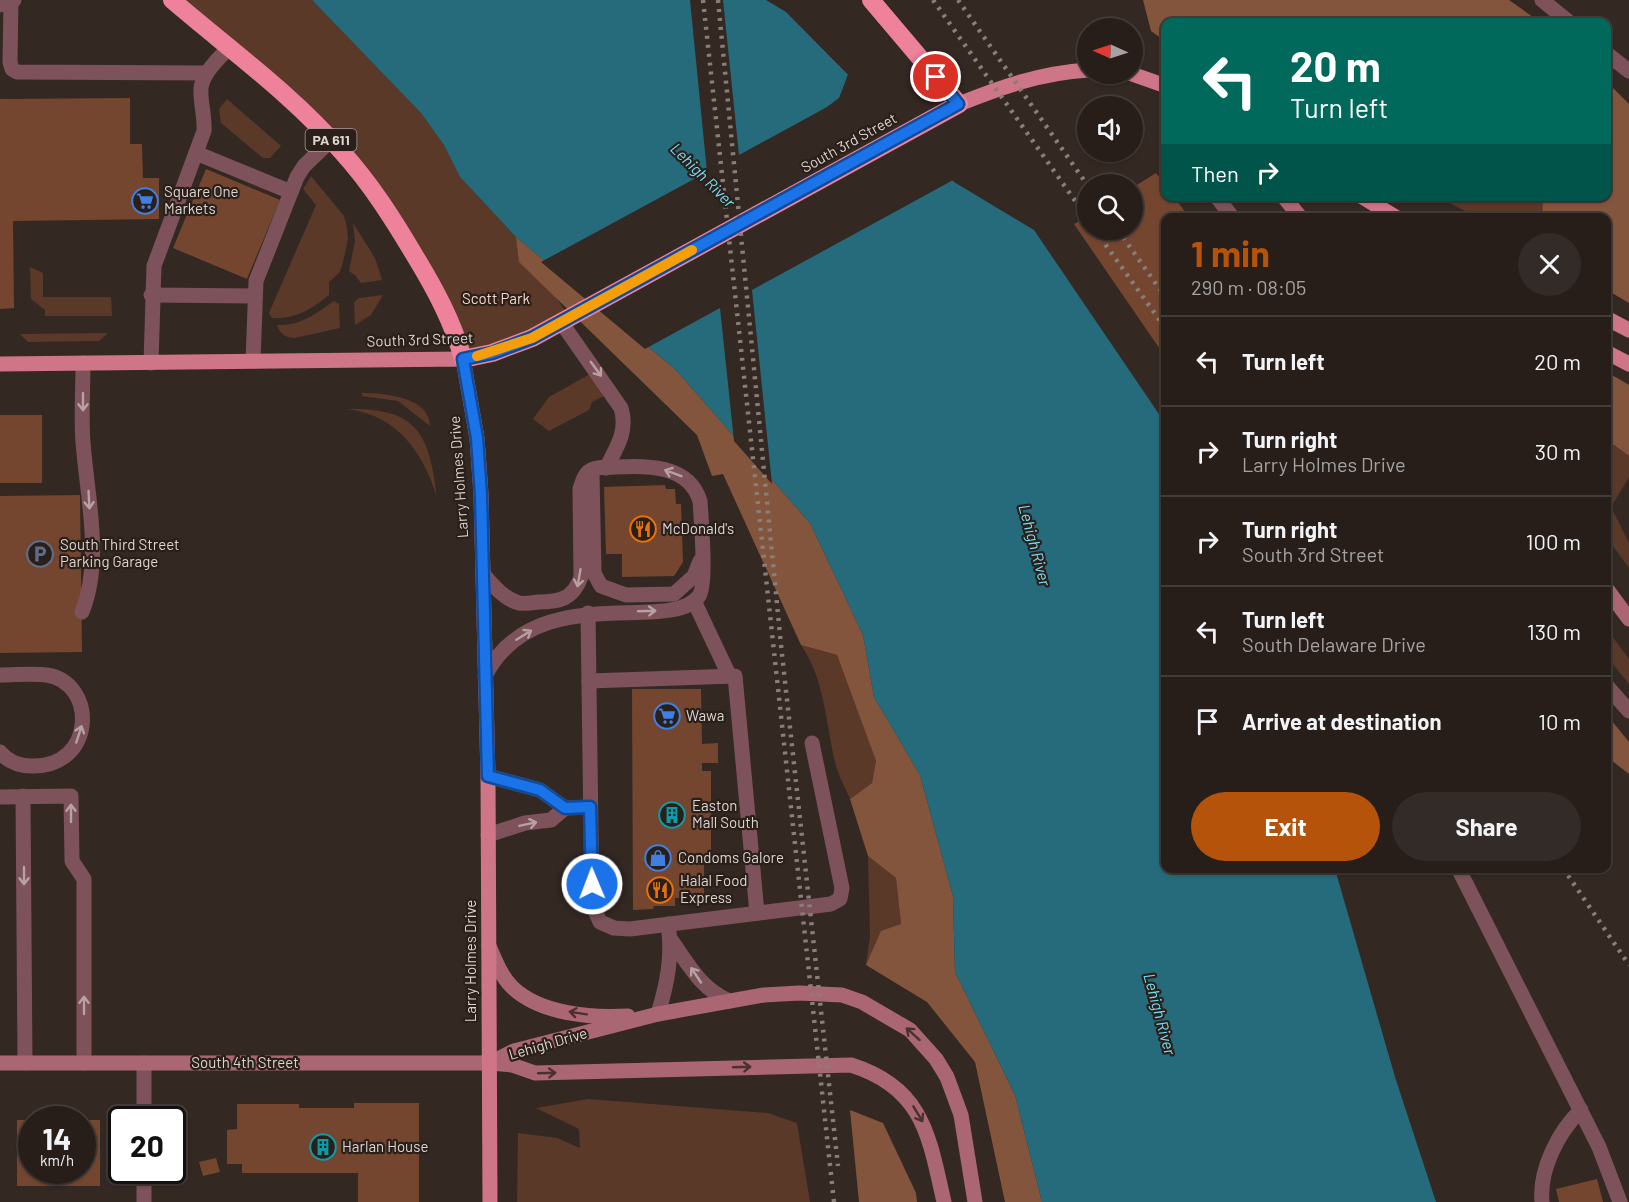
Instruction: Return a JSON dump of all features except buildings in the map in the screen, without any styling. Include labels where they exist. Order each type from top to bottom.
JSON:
[{"type":"highway","name":"Larry Holmes Drive","points":[[172,0],[331,140],[379,197],[446,312],[457,336],[463,359]]},
{"type":"highway","points":[[871,0],[958,104]]},
{"type":"highway","name":"South 3rd Street","points":[[463,359],[517,345],[566,320],[958,104]]},
{"type":"main road","points":[[958,104],[1028,79],[1077,71]]},
{"type":"main road","points":[[1143,78],[1161,84]]},
{"type":"main road","points":[[1369,201],[1389,213]]},
{"type":"main road","points":[[1611,321],[1629,330]]},
{"type":"main road","points":[[1611,355],[1629,364]]},
{"type":"main road","name":"South 3rd Street","points":[[0,364],[463,359]]},
{"type":"main road","name":"Larry Holmes Drive","points":[[463,359],[477,438],[483,574],[488,776],[490,1202]]},
{"type":"street","points":[[1542,0],[1564,18]]},
{"type":"street","points":[[8,2],[10,62],[12,69],[16,72],[207,73]]},
{"type":"street","points":[[151,363],[151,295],[157,254],[204,131],[205,114],[201,86],[207,73],[228,48]]},
{"type":"street","points":[[1611,56],[1628,68]]},
{"type":"street","points":[[253,361],[256,281],[291,192],[304,166],[331,140]]},
{"type":"street","points":[[196,153],[291,192]]},
{"type":"street","points":[[1220,201],[1229,213]]},
{"type":"street","points":[[1287,201],[1297,213]]},
{"type":"street","points":[[151,295],[254,296]]},
{"type":"street","points":[[483,574],[499,591],[519,603],[556,602],[570,597],[577,589],[581,577],[580,489],[583,479],[599,469],[623,435],[625,425],[621,408],[566,320]]},
{"type":"street","points":[[81,612],[90,592],[91,542],[90,497],[83,442],[83,363]]},
{"type":"street","points":[[485,676],[503,648],[536,627],[588,613],[676,610],[694,601],[703,588],[700,501],[690,483],[658,467],[644,465],[599,469]]},
{"type":"street","points":[[599,469],[594,573],[601,586],[626,595],[675,594],[694,576],[702,557]]},
{"type":"street","points":[[1611,595],[1629,619]]},
{"type":"street","points":[[694,601],[729,675]]},
{"type":"street","points":[[588,613],[590,807],[594,914],[600,921],[614,928],[668,924],[831,904],[840,899],[842,888],[812,743]]},
{"type":"street","points":[[0,675],[48,675],[60,681],[78,700],[83,728],[79,740],[68,755],[58,763],[26,766],[7,761],[0,752]]},
{"type":"street","points":[[589,681],[735,676],[758,913]]},
{"type":"street","points":[[1611,691],[1629,711]]},
{"type":"street","points":[[488,776],[540,790],[565,808]]},
{"type":"street","points":[[23,796],[25,1063]]},
{"type":"street","points":[[0,797],[71,796],[72,861],[84,879],[84,1063]]},
{"type":"street","points":[[488,835],[525,824],[550,820],[565,808],[590,807]]},
{"type":"street","points":[[1461,873],[1599,1147],[1620,1202]]},
{"type":"street","points":[[489,946],[511,986],[528,999],[550,1008],[597,1016],[658,1014],[669,978],[671,940],[668,924]]},
{"type":"street","points":[[671,940],[701,983],[712,993],[729,1001]]},
{"type":"street","name":"Lehigh Drive","points":[[490,1063],[514,1051],[658,1014],[729,1001],[799,993],[842,995],[869,1005],[910,1030],[936,1059],[957,1100],[969,1147],[975,1202]]},
{"type":"street","name":"South 4th Street","points":[[0,1063],[490,1063]]},
{"type":"street","points":[[144,1063],[144,1106]]},
{"type":"street","name":"Lehigh Drive","points":[[490,1063],[512,1065],[535,1073],[821,1064],[858,1067],[899,1090],[916,1109],[934,1150],[944,1202]]},
{"type":"street","points":[[1542,1202],[1541,1190],[1549,1159],[1566,1127],[1581,1110]]},
{"type":"street","points":[[144,1184],[144,1202]]},
{"type":"green space","name":"Scott Park","points":[[172,0],[312,0],[421,113],[444,145],[460,177],[516,237],[569,317],[463,359],[361,174]]},
{"type":"green space","points":[[227,99],[281,146],[270,158],[263,158],[221,123],[219,109]]},
{"type":"green space","points":[[311,176],[344,216],[348,239],[343,262],[340,272],[329,282],[329,295],[302,312],[288,317],[272,318],[269,313],[316,205],[303,189]]},
{"type":"green space","points":[[1446,201],[1543,201],[1542,213],[1469,213]]},
{"type":"green space","points":[[353,223],[375,258],[382,280],[361,283],[349,271],[355,241]]},
{"type":"green space","points":[[30,267],[43,273],[43,297],[111,297],[112,316],[45,316],[45,310],[31,299]]},
{"type":"green space","points":[[383,295],[371,315],[355,325],[354,302],[359,298]]},
{"type":"green space","points":[[334,301],[339,304],[340,328],[295,338],[284,335],[278,328],[277,325],[293,324],[307,318]]},
{"type":"green space","points":[[108,333],[99,341],[28,342],[20,334]]},
{"type":"green space","points":[[590,374],[606,395],[592,402],[589,410],[549,431],[533,419],[549,397]]},
{"type":"green space","points":[[362,393],[393,396],[414,403],[428,416],[430,426],[398,401],[362,396]]},
{"type":"green space","points":[[347,409],[389,413],[404,419],[415,428],[429,456],[437,497],[416,451],[406,439],[381,419]]},
{"type":"green space","points":[[1611,443],[1629,456],[1629,477],[1611,507]]},
{"type":"green space","points":[[1611,507],[1629,543],[1629,568],[1611,543]]},
{"type":"green space","points":[[1611,635],[1629,659],[1629,684],[1611,662]]},
{"type":"green space","points":[[801,645],[837,655],[876,761],[872,783],[850,799],[837,769],[816,674]]},
{"type":"green space","points":[[868,856],[896,878],[901,924],[866,965],[870,936]]},
{"type":"green space","points":[[588,1099],[768,1113],[797,1123],[810,1202],[517,1202],[518,1133],[557,1138],[580,1148],[579,1129],[536,1108]]},
{"type":"shaded area","points":[[1143,0],[1509,0],[1534,18],[1161,18],[1161,38],[1151,31]]},
{"type":"shaded area","points":[[1611,86],[1629,104],[1629,303],[1611,292],[1611,213],[1542,213],[1543,201],[1611,201]]},
{"type":"shaded area","points":[[516,237],[676,370],[810,523],[863,635],[874,697],[920,775],[953,896],[955,972],[1015,1095],[1042,1202],[1005,1202],[975,1062],[927,1002],[866,965],[881,931],[901,924],[896,878],[868,856],[850,799],[872,783],[876,761],[837,655],[801,645],[723,474],[712,476],[697,435],[519,262]]},
{"type":"shaded area","points":[[1611,374],[1629,385],[1629,456],[1611,443]]},
{"type":"shaded area","points":[[1611,720],[1629,742],[1629,774],[1611,760]]},
{"type":"shaded area","points":[[850,1110],[883,1123],[916,1193],[917,1202],[859,1202]]},
{"type":"water","name":"Lehigh River","points":[[312,0],[766,0],[786,12],[954,182],[1034,230],[1161,417],[1161,873],[1336,873],[1395,1077],[1436,1202],[1042,1202],[1015,1095],[955,972],[953,896],[920,775],[874,697],[863,635],[810,523],[676,370],[516,237],[460,177],[444,145],[421,113]]},
{"type":"pier","points":[[690,0],[723,0],[739,155],[827,107],[839,98],[849,72],[955,179],[752,290],[772,484],[734,441],[720,308],[645,349],[541,262],[707,172]]},
{"type":"railway","points":[[703,0],[834,1202]]},
{"type":"railway","points":[[718,0],[781,645],[838,1166]]},
{"type":"railway","points":[[933,0],[1077,203]]},
{"type":"railway","points":[[958,0],[1080,174]]},
{"type":"railway","points":[[1102,240],[1161,322]]},
{"type":"railway","points":[[1125,240],[1161,291]]},
{"type":"railway","points":[[1566,873],[1629,965]]},
{"type":"slow traffic","points":[[477,356],[517,345],[532,338],[692,250]]},
{"type":"place","name":"Square One Markets","points":[[145,201]]},
{"type":"place","name":"McDonald's","points":[[643,529]]},
{"type":"place","name":"South Third Street Parking Garage","points":[[40,554]]},
{"type":"place","name":"Wawa","points":[[667,716]]},
{"type":"place","name":"Easton Mall South","points":[[672,815]]},
{"type":"place","name":"Condoms Galore","points":[[658,858]]},
{"type":"place","name":"Halal Food Express","points":[[660,890]]},
{"type":"place","name":"Harlan House","points":[[323,1147]]},
{"type":"route","points":[[592,884],[590,807],[565,808],[540,790],[488,776],[481,495],[477,438],[463,359],[492,353],[532,338],[958,104],[936,77]]}]
